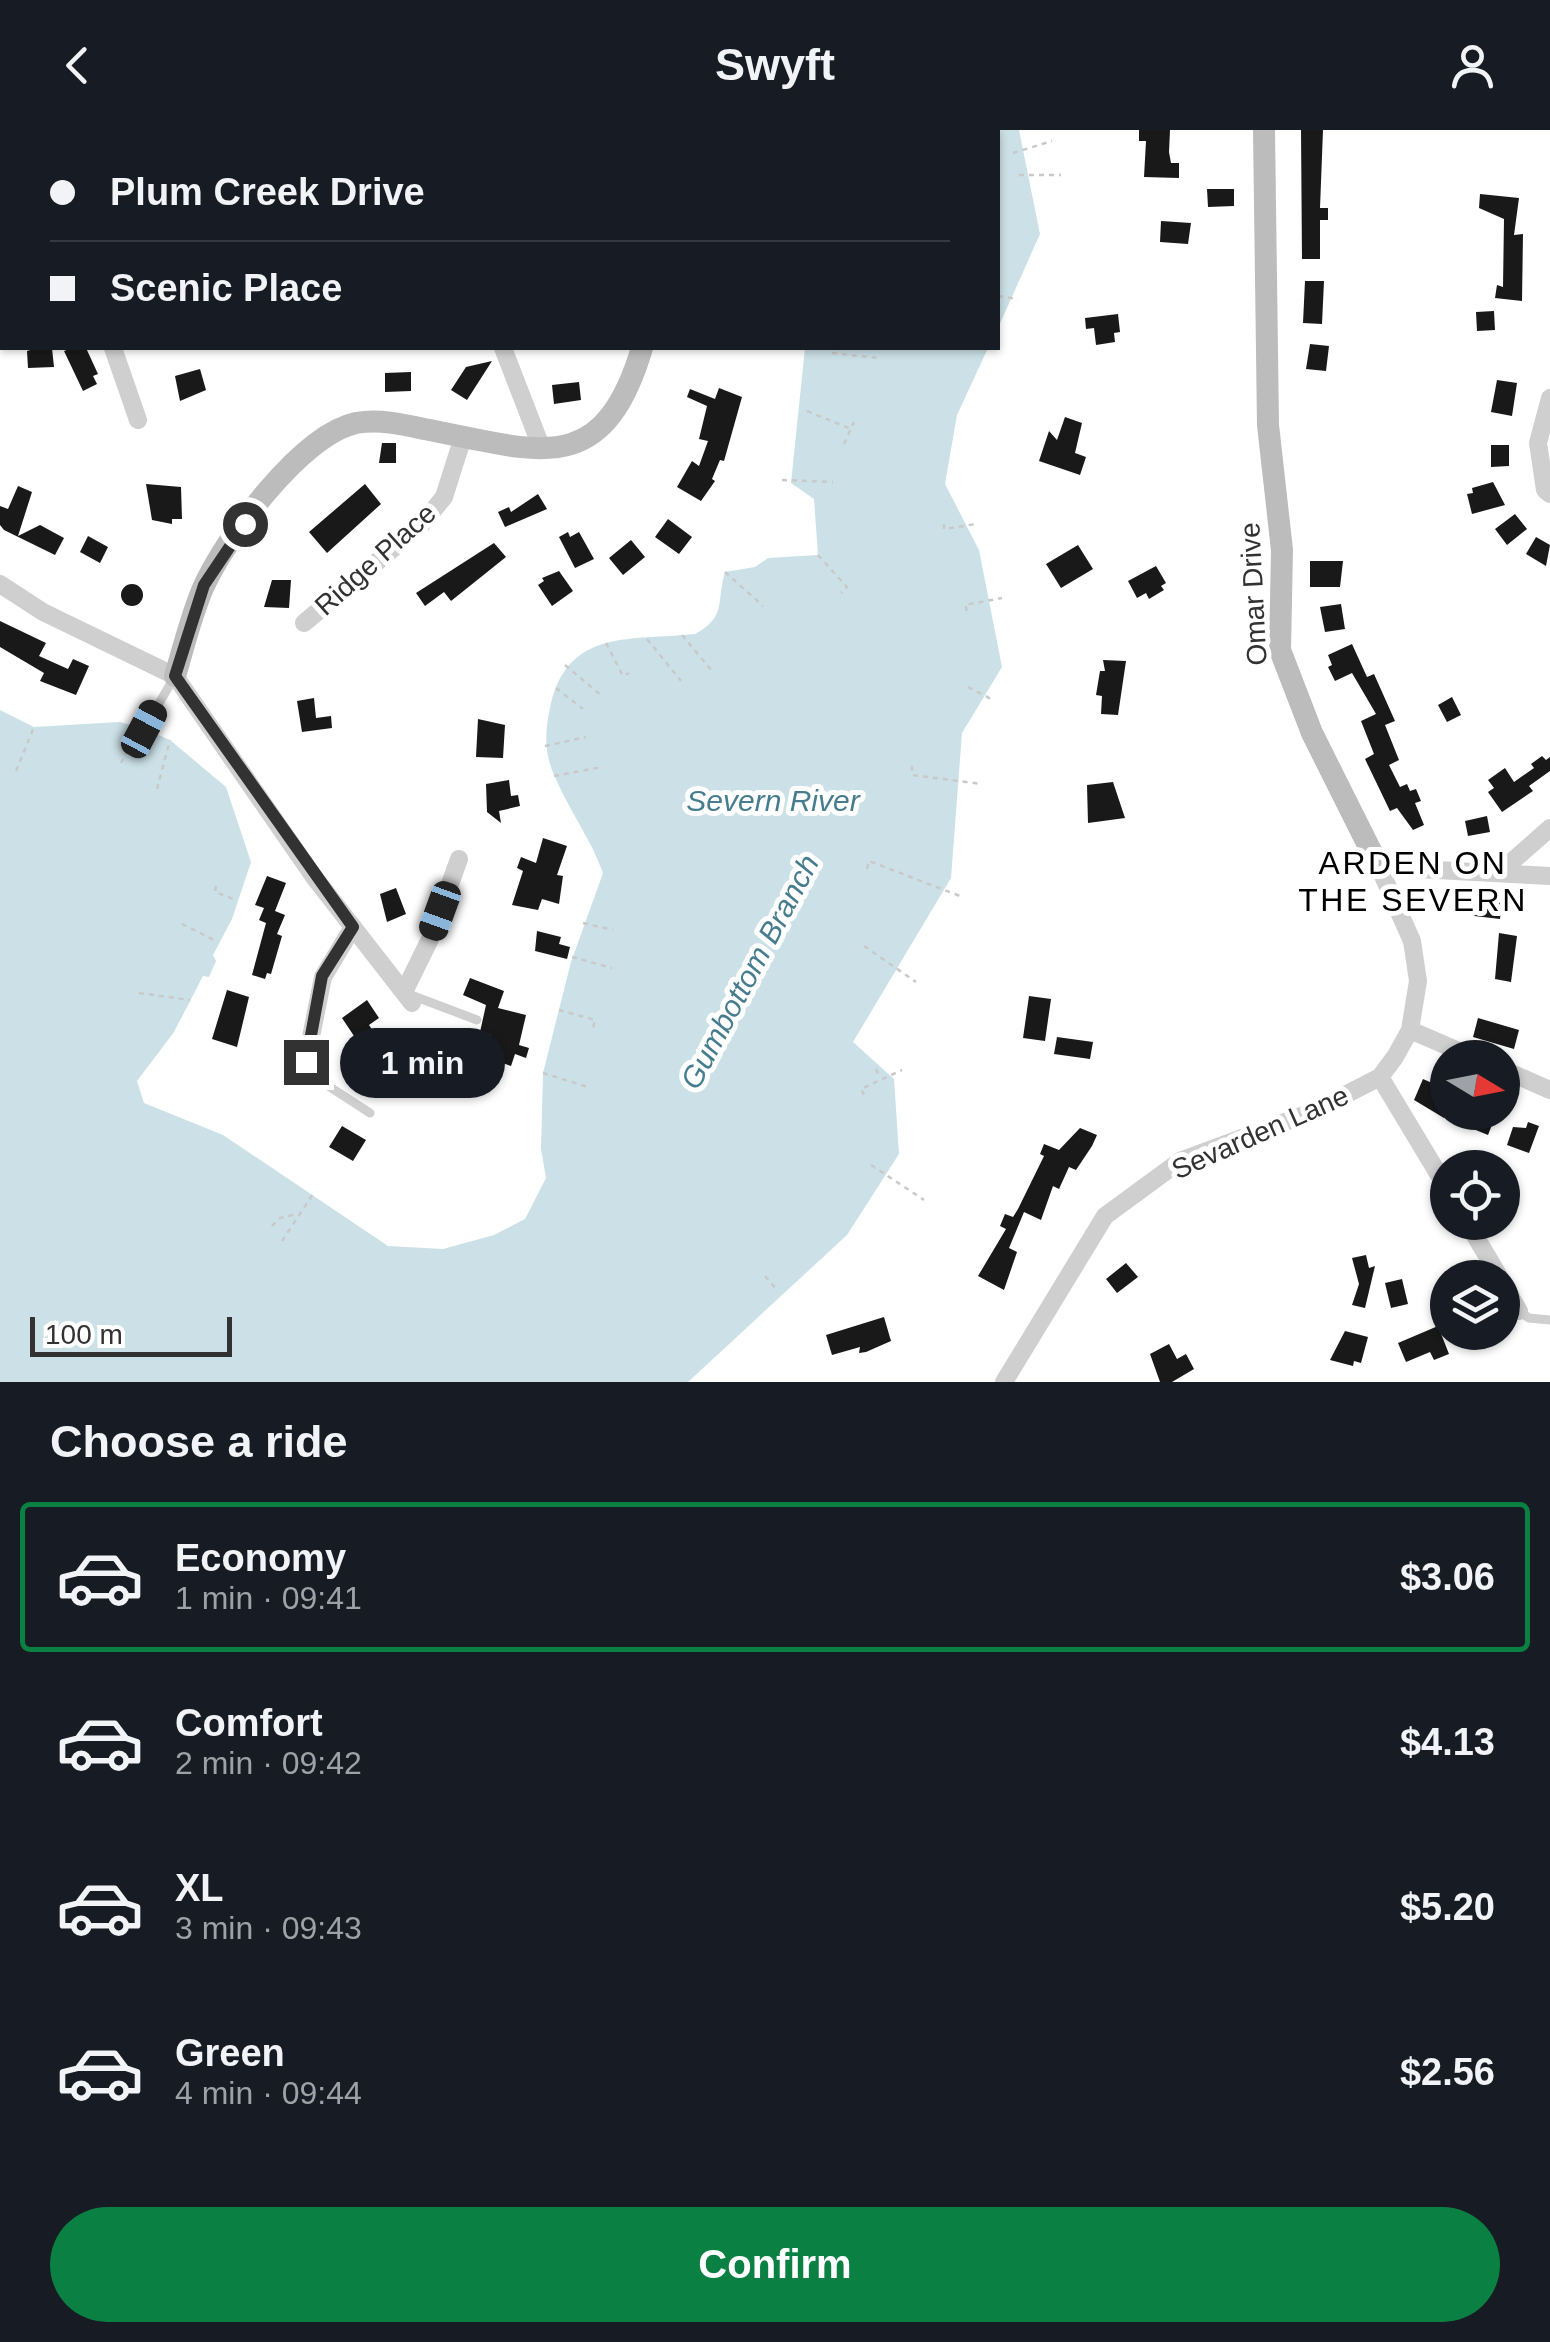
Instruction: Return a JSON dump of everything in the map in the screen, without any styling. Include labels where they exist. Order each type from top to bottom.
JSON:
[{"type":"street","name":"Omar Drive","points":[[1264,130],[1268,424],[1282,550],[1280,650],[1312,733],[1379,867],[1416,959],[1418,982],[1410,1030],[1380,1077]]},
{"type":"street","points":[[114,350],[138,420]]},
{"type":"street","points":[[504,350],[542,449]]},
{"type":"street","points":[[175,676],[204,585],[260,501],[306,450],[326,435],[361,422],[394,423],[542,449],[574,444],[606,424],[624,402],[641,350]]},
{"type":"street","points":[[1550,398],[1538,443],[1545,490],[1550,494]]},
{"type":"street","name":"Ridge Place","points":[[304,623],[421,525],[444,497],[464,438]]},
{"type":"street","points":[[0,584],[43,612],[175,676],[408,998]]},
{"type":"street","points":[[1500,872],[1550,828]]},
{"type":"street","points":[[408,998],[458,859]]},
{"type":"street","points":[[1379,867],[1550,876]]},
{"type":"street","points":[[306,1062],[322,976],[353,927]]},
{"type":"street","points":[[1410,1030],[1433,1040]]},
{"type":"street","points":[[1380,1077],[1430,1160]]},
{"type":"street","name":"Sevarden Lane","points":[[1004,1382],[1104,1216],[1180,1161],[1312,1112],[1380,1077]]},
{"type":"street","points":[[1520,1077],[1550,1090]]},
{"type":"lane","points":[[141,728],[157,704],[167,697],[175,676]]},
{"type":"lane","points":[[408,998],[476,1020]]},
{"type":"lane","points":[[306,1062],[316,1078],[370,1113]]},
{"type":"lane","points":[[1520,1310],[1529,1318],[1550,1320]]},
{"type":"path","points":[[1013,153],[1052,141]]},
{"type":"path","points":[[1019,175],[1062,175]]},
{"type":"path","points":[[1000,296],[1018,299]]},
{"type":"path","points":[[832,353],[878,358]]},
{"type":"path","points":[[806,411],[850,429]]},
{"type":"path","points":[[844,444],[854,422]]},
{"type":"path","points":[[782,480],[833,482]]},
{"type":"path","points":[[944,524],[944,529],[976,524]]},
{"type":"path","points":[[818,555],[847,587],[841,593]]},
{"type":"path","points":[[725,572],[763,606]]},
{"type":"path","points":[[967,611],[965,605],[1002,598]]},
{"type":"path","points":[[682,635],[713,672]]},
{"type":"path","points":[[648,639],[680,681]]},
{"type":"path","points":[[606,643],[623,676],[629,673]]},
{"type":"path","points":[[566,665],[602,696]]},
{"type":"path","points":[[968,687],[993,700]]},
{"type":"path","points":[[556,688],[583,709]]},
{"type":"path","points":[[16,771],[34,727]]},
{"type":"path","points":[[121,763],[141,728]]},
{"type":"path","points":[[545,746],[586,738]]},
{"type":"path","points":[[156,789],[170,740]]},
{"type":"path","points":[[912,766],[912,776],[982,784]]},
{"type":"path","points":[[554,776],[602,768]]},
{"type":"path","points":[[867,869],[869,861],[960,896]]},
{"type":"path","points":[[216,886],[214,892],[236,900]]},
{"type":"path","points":[[583,923],[613,930]]},
{"type":"path","points":[[182,924],[218,942]]},
{"type":"path","points":[[864,946],[916,982]]},
{"type":"path","points":[[572,956],[612,968]]},
{"type":"path","points":[[139,993],[190,1000]]},
{"type":"path","points":[[559,1010],[595,1020],[592,1028]]},
{"type":"path","points":[[876,1069],[881,1079]]},
{"type":"path","points":[[864,1096],[861,1088],[902,1070]]},
{"type":"path","points":[[543,1073],[588,1088]]},
{"type":"path","points":[[870,1165],[924,1200]]},
{"type":"path","points":[[282,1241],[313,1194]]},
{"type":"path","points":[[272,1226],[280,1218],[300,1213]]},
{"type":"path","points":[[766,1276],[777,1290]]},
{"type":"water","points":[[1000,130],[1019,130],[1040,234],[1000,324]]},
{"type":"water","name":"Severn River","points":[[805,350],[987,350],[957,415],[945,484],[979,550],[1002,667],[962,733],[951,878],[853,1042],[894,1079],[899,1154],[847,1235],[688,1382],[0,1382],[0,710],[34,727],[120,722],[144,729],[170,740],[226,787],[251,862],[232,919],[213,955],[216,961],[209,977],[203,976],[174,1032],[137,1081],[144,1103],[223,1135],[388,1246],[443,1249],[494,1235],[525,1219],[546,1178],[541,1149],[543,1073],[571,962],[603,873],[548,758],[547,722],[560,679],[588,650],[606,643],[695,634],[705,628],[719,608],[725,572],[755,567],[768,558],[818,555],[814,499],[791,483]]},
{"type":"building","points":[[1139,130],[1170,130],[1171,163],[1179,163],[1179,178],[1144,177],[1146,141],[1139,141]]},
{"type":"building","points":[[1301,130],[1323,130],[1320,208],[1328,208],[1328,220],[1320,220],[1320,259],[1302,259]]},
{"type":"building","points":[[1207,189],[1234,189],[1234,206],[1208,207]]},
{"type":"building","points":[[1480,194],[1519,198],[1514,235],[1523,234],[1522,301],[1495,298],[1497,285],[1503,287],[1504,219],[1479,208]]},
{"type":"building","points":[[1161,221],[1191,223],[1188,244],[1160,242]]},
{"type":"building","points":[[1305,281],[1324,281],[1322,324],[1303,323]]},
{"type":"building","points":[[1494,311],[1495,330],[1477,331],[1476,312]]},
{"type":"building","points":[[1118,314],[1120,332],[1114,333],[1115,342],[1096,345],[1094,328],[1086,329],[1085,318]]},
{"type":"building","points":[[1310,344],[1329,346],[1326,371],[1306,369]]},
{"type":"building","points":[[52,350],[54,367],[28,368],[27,351]]},
{"type":"building","points":[[87,350],[98,374],[93,376],[97,384],[83,391],[64,351]]},
{"type":"building","points":[[492,361],[467,400],[451,390],[466,367]]},
{"type":"building","points":[[200,369],[206,390],[180,401],[175,376]]},
{"type":"building","points":[[411,372],[411,391],[385,392],[385,373]]},
{"type":"building","points":[[1497,380],[1517,383],[1512,416],[1491,412]]},
{"type":"building","points":[[579,382],[581,400],[554,404],[552,385]]},
{"type":"building","points":[[719,388],[742,397],[724,461],[720,460],[712,479],[715,481],[701,501],[677,487],[692,461],[699,466],[708,441],[699,439],[707,406],[687,397],[690,389],[715,399]]},
{"type":"building","points":[[1065,417],[1082,423],[1075,453],[1086,457],[1080,475],[1039,461],[1049,431],[1057,440]]},
{"type":"building","points":[[382,443],[396,443],[396,463],[379,463]]},
{"type":"building","points":[[1491,445],[1509,445],[1509,466],[1491,467]]},
{"type":"building","points":[[1493,482],[1505,505],[1472,514],[1467,494],[1473,493],[1472,488]]},
{"type":"building","points":[[146,484],[181,487],[182,519],[172,519],[172,524],[152,520]]},
{"type":"building","points":[[365,484],[381,504],[327,553],[309,532]]},
{"type":"building","points":[[18,486],[32,492],[18,536],[40,525],[64,538],[55,555],[4,530],[0,525],[0,506],[8,509]]},
{"type":"building","points":[[538,494],[547,509],[505,527],[498,512],[509,507],[511,512]]},
{"type":"building","points":[[1515,514],[1527,529],[1507,545],[1495,529]]},
{"type":"building","points":[[668,519],[692,537],[679,554],[655,537]]},
{"type":"building","points":[[568,532],[570,537],[579,532],[594,559],[575,568],[559,537]]},
{"type":"building","points":[[88,536],[108,547],[100,563],[80,552]]},
{"type":"building","points":[[1536,537],[1550,545],[1546,566],[1526,554]]},
{"type":"building","points":[[631,540],[645,557],[623,575],[609,558]]},
{"type":"building","points":[[494,543],[506,557],[451,601],[444,592],[425,606],[416,593]]},
{"type":"building","points":[[1078,545],[1093,569],[1061,588],[1046,564]]},
{"type":"building","points":[[1310,561],[1343,561],[1340,587],[1310,587]]},
{"type":"building","points":[[1156,566],[1166,583],[1161,586],[1164,590],[1149,599],[1146,593],[1137,598],[1128,581]]},
{"type":"building","points":[[559,571],[573,591],[552,606],[538,585],[544,581],[542,578]]},
{"type":"building","points":[[272,580],[291,580],[289,608],[264,607]]},
{"type":"building","points":[[132,584],[140,587],[140,603],[132,606],[124,603],[121,595],[124,587]]},
{"type":"building","points":[[1341,604],[1345,629],[1325,632],[1320,607]]},
{"type":"building","points":[[0,621],[46,643],[39,656],[68,669],[73,659],[89,666],[76,695],[40,681],[44,673],[0,647]]},
{"type":"building","points":[[1352,644],[1367,677],[1374,674],[1395,721],[1385,725],[1399,760],[1389,765],[1400,787],[1407,784],[1410,791],[1416,789],[1421,801],[1415,803],[1424,825],[1413,830],[1397,808],[1390,811],[1365,759],[1374,754],[1361,721],[1376,714],[1352,673],[1335,681],[1328,667],[1332,665],[1328,655]]},
{"type":"building","points":[[1103,660],[1126,661],[1118,715],[1101,714],[1102,696],[1096,695],[1100,671],[1105,671]]},
{"type":"building","points":[[1452,697],[1461,715],[1447,722],[1438,705]]},
{"type":"building","points":[[314,698],[316,718],[331,716],[332,728],[302,732],[297,701]]},
{"type":"building","points":[[478,719],[505,725],[503,758],[476,757]]},
{"type":"building","points":[[1542,756],[1546,760],[1550,757],[1550,771],[1529,786],[1533,791],[1502,812],[1488,792],[1494,788],[1488,780],[1505,768],[1514,782],[1534,768],[1531,764]]},
{"type":"building","points":[[509,780],[511,796],[518,795],[520,806],[499,811],[501,823],[487,812],[486,784]]},
{"type":"building","points":[[1113,782],[1125,818],[1088,823],[1087,785]]},
{"type":"building","points":[[1487,816],[1490,832],[1468,836],[1465,821]]},
{"type":"building","points":[[543,838],[567,846],[557,875],[563,876],[559,904],[542,899],[538,910],[512,905],[523,871],[517,868],[521,857],[536,863]]},
{"type":"building","points":[[267,876],[286,883],[275,911],[285,915],[277,934],[282,936],[271,974],[267,973],[265,979],[252,975],[266,923],[259,920],[264,908],[255,905]]},
{"type":"building","points":[[396,888],[406,914],[387,922],[380,894]]},
{"type":"building","points":[[1469,895],[1502,899],[1500,919],[1466,915]]},
{"type":"building","points":[[537,931],[561,937],[559,944],[570,947],[567,959],[535,951]]},
{"type":"building","points":[[1499,933],[1517,936],[1511,982],[1495,979]]},
{"type":"building","points":[[470,978],[504,991],[498,1008],[526,1015],[519,1045],[529,1048],[526,1058],[515,1054],[511,1066],[495,1060],[494,1046],[488,1044],[491,1035],[480,1032],[486,1005],[463,995]]},
{"type":"building","points":[[227,990],[249,997],[237,1047],[212,1039]]},
{"type":"building","points":[[1029,996],[1051,999],[1045,1041],[1023,1038]]},
{"type":"building","points":[[367,1000],[379,1018],[369,1025],[373,1031],[358,1042],[342,1018]]},
{"type":"building","points":[[1478,1018],[1519,1030],[1516,1040],[1473,1037]]},
{"type":"building","points":[[1057,1037],[1093,1042],[1090,1059],[1054,1054]]},
{"type":"building","points":[[1423,1079],[1430,1082],[1430,1110],[1414,1100]]},
{"type":"building","points":[[1528,1122],[1539,1126],[1529,1153],[1507,1145],[1512,1130],[1526,1128]]},
{"type":"building","points":[[342,1126],[366,1140],[353,1161],[329,1147]]},
{"type":"building","points":[[1080,1128],[1097,1135],[1092,1146],[1076,1170],[1069,1167],[1059,1189],[1053,1186],[1041,1220],[1024,1212],[1009,1248],[1017,1252],[1004,1290],[978,1276],[1006,1229],[1000,1226],[1005,1214],[1013,1217],[1018,1209],[1044,1156],[1040,1154],[1044,1144],[1059,1150]]},
{"type":"building","points":[[1366,1255],[1369,1268],[1375,1266],[1365,1308],[1352,1305],[1359,1284],[1352,1258]]},
{"type":"building","points":[[1126,1263],[1138,1277],[1117,1293],[1106,1279]]},
{"type":"building","points":[[1402,1279],[1408,1304],[1391,1308],[1385,1283]]},
{"type":"building","points":[[884,1317],[891,1341],[866,1352],[859,1353],[860,1347],[832,1355],[826,1335]]},
{"type":"building","points":[[1430,1329],[1430,1350],[1447,1350],[1449,1354],[1434,1360],[1430,1352],[1406,1362],[1398,1343]]},
{"type":"building","points":[[1345,1331],[1368,1337],[1361,1363],[1354,1361],[1353,1366],[1330,1360]]},
{"type":"building","points":[[1169,1344],[1177,1359],[1186,1354],[1194,1369],[1172,1382],[1160,1382],[1150,1354]]},
{"type":"district","name":"ARDEN ON THE SEVERN","points":[[1413,882]]},
{"type":"route","points":[[245,524],[204,585],[175,676],[353,927],[322,976],[306,1062]]},
{"type":"water label","name":"Gumbottom Branch","points":[[750,972]]}]
